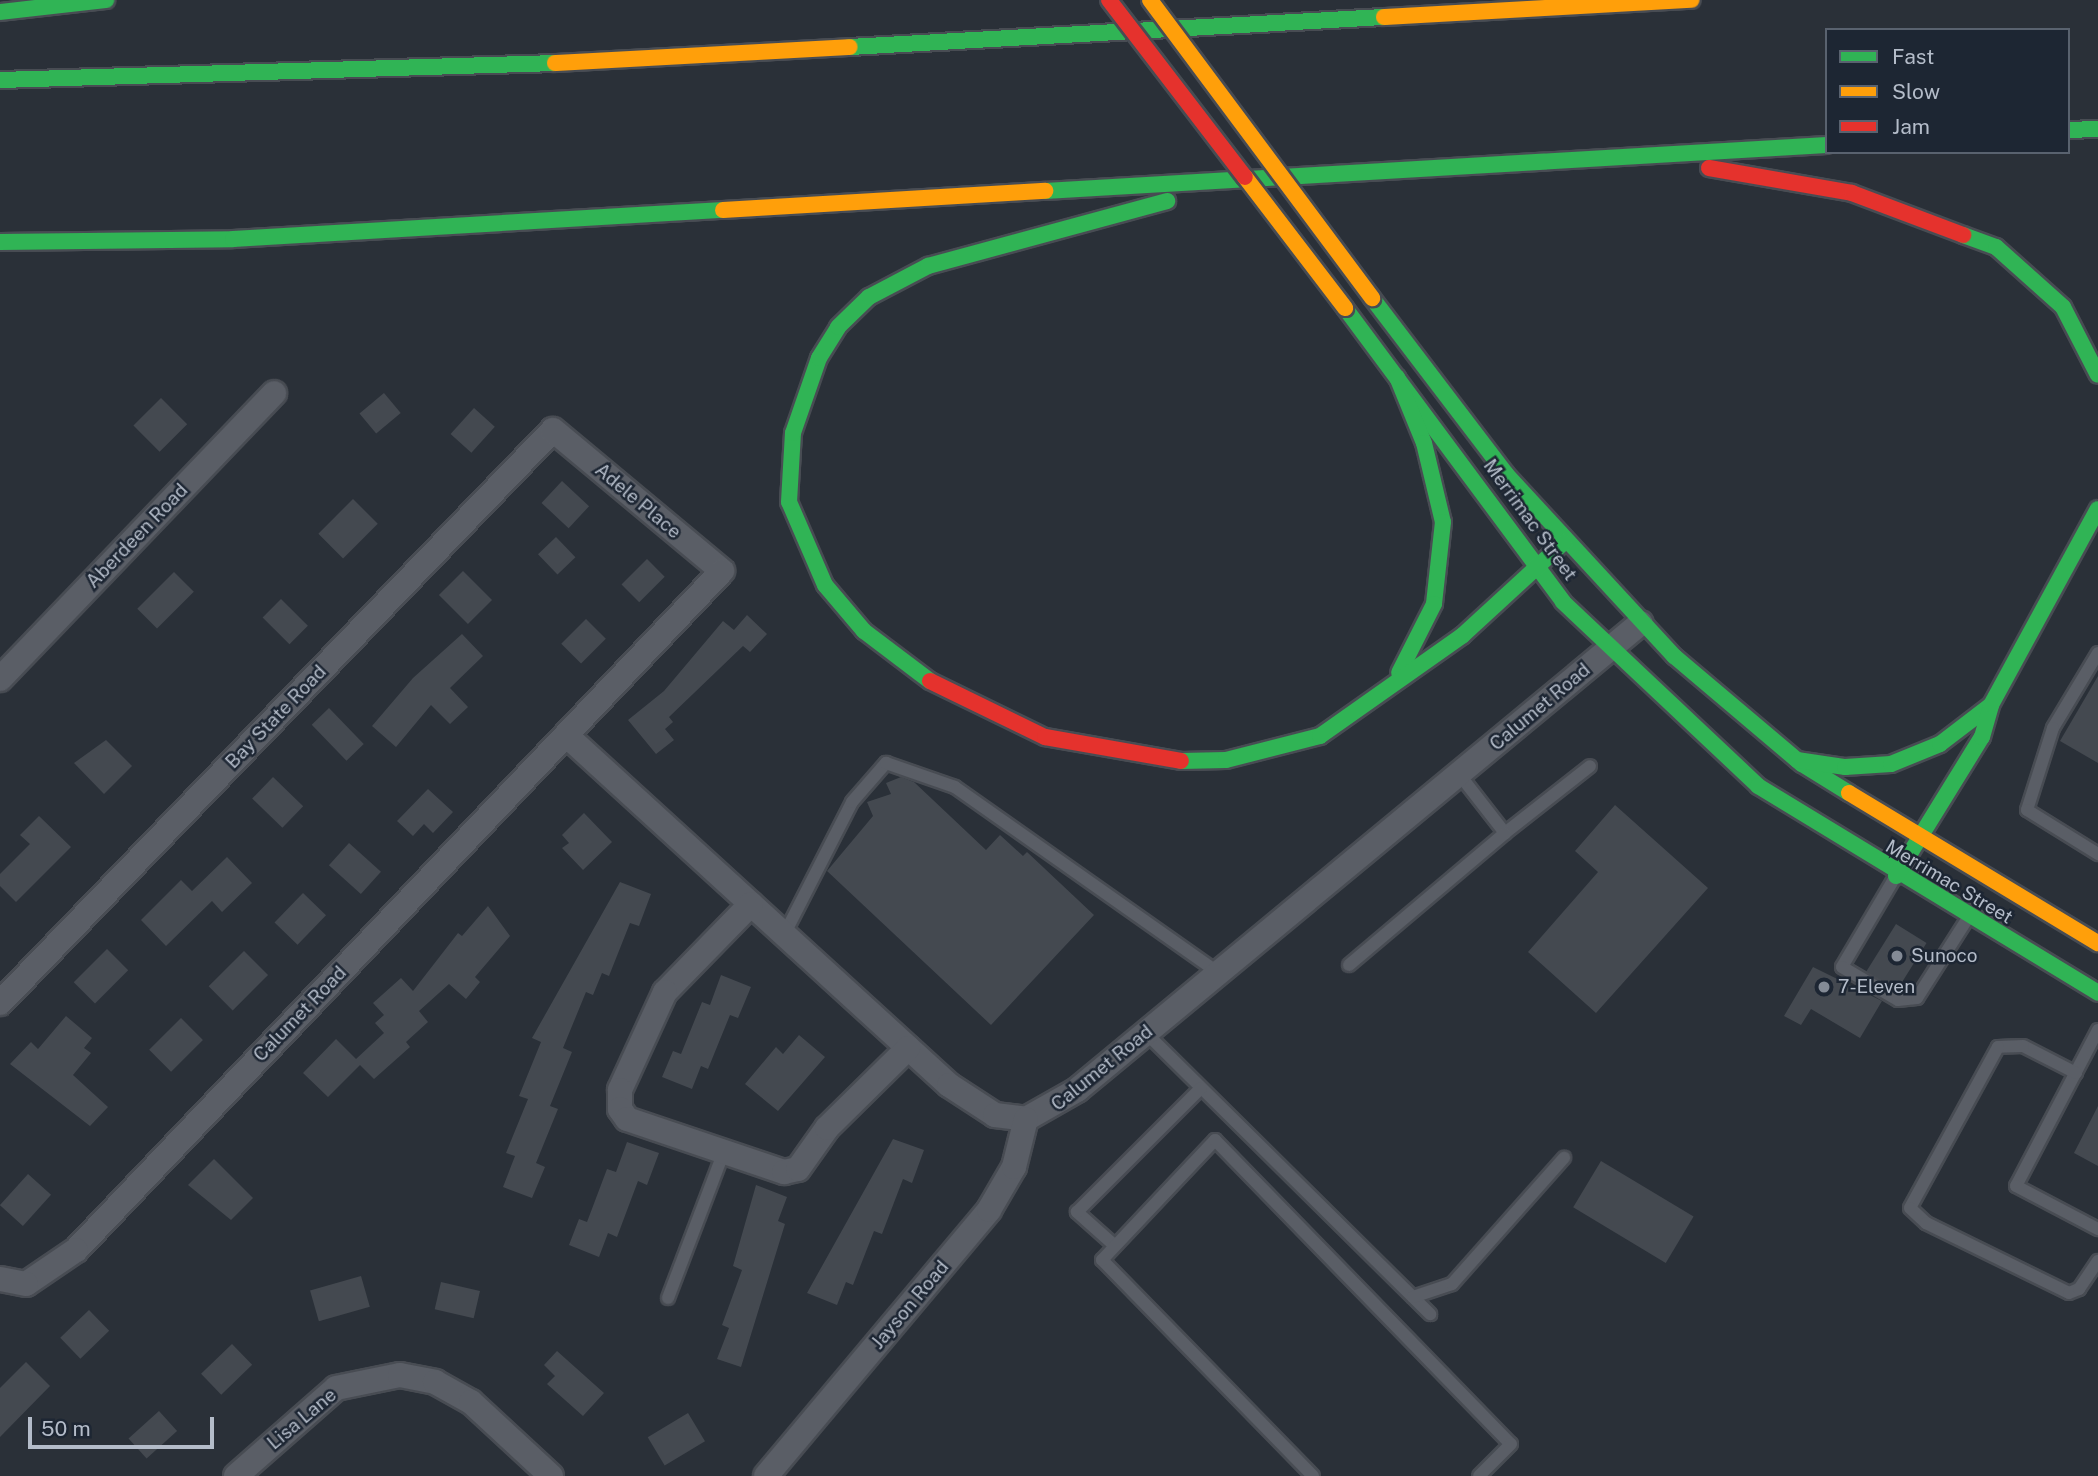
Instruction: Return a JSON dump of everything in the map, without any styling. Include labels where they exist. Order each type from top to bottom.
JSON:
[{"type":"main road","points":[[0,12],[106,0]]},
{"type":"main road","name":"Merrimac Street","points":[[1109,0],[1397,377],[1535,568],[1609,650],[1758,786],[1896,876],[2098,993]]},
{"type":"main road","name":"Merrimac Street","points":[[1150,0],[1372,298],[1564,542],[1641,623],[1797,760],[2098,943]]},
{"type":"main road","points":[[0,80],[374,73],[1692,0]]},
{"type":"main road","points":[[2070,130],[2098,129]]},
{"type":"main road","points":[[0,243],[233,240],[1655,159],[1825,145]]},
{"type":"main road","points":[[1655,159],[1852,192],[1996,247],[2063,307],[2098,375]]},
{"type":"main road","points":[[1225,183],[928,266],[870,297],[838,327],[804,393],[793,433],[789,502],[825,585],[864,631],[937,687],[1045,737],[1167,761],[1226,760],[1320,736],[1463,635],[1564,542]]},
{"type":"main road","points":[[1387,688],[1424,633],[1442,567],[1443,522],[1434,478],[1397,377]]},
{"type":"main road","points":[[1896,876],[1982,737],[1991,705],[2098,509]]},
{"type":"main road","points":[[1797,760],[1844,767],[1891,764],[1940,744],[1991,705]]},
{"type":"street","name":"Aberdeen Road","points":[[0,678],[274,393]]},
{"type":"street","name":"Adele Place","points":[[553,430],[722,571]]},
{"type":"street","name":"Bay State Road","points":[[0,1003],[553,430]]},
{"type":"street","name":"Calumet Road","points":[[0,1279],[26,1284],[76,1250],[722,571]]},
{"type":"street","name":"Calumet Road","points":[[1026,1119],[1059,1105],[1641,623]]},
{"type":"street","points":[[566,734],[908,1048],[985,1109],[1026,1119]]},
{"type":"street","points":[[751,904],[665,992],[620,1090],[620,1109],[628,1119],[723,1154],[784,1171],[798,1169],[827,1128],[908,1048]]},
{"type":"street","name":"Jayson Road","points":[[766,1476],[989,1210],[1014,1167],[1026,1119]]},
{"type":"street","name":"Lisa Lane","points":[[236,1476],[336,1388],[400,1375],[435,1382],[471,1402],[551,1476]]},
{"type":"lane","points":[[2098,653],[2053,728],[2028,810],[2098,854]]},
{"type":"lane","points":[[785,935],[852,802],[886,763],[955,787],[1219,973]]},
{"type":"lane","points":[[1349,965],[1505,833],[1590,766]]},
{"type":"lane","points":[[1459,774],[1505,833]]},
{"type":"lane","points":[[1896,876],[1842,967],[1853,974],[1898,1000],[1917,999],[1968,918]]},
{"type":"lane","points":[[2098,1030],[2016,1186],[2098,1229]]},
{"type":"lane","points":[[1146,1033],[1430,1314]]},
{"type":"lane","points":[[2076,1073],[2016,1044],[1998,1047],[1910,1208],[1926,1223],[2069,1293],[2079,1289],[2098,1261]]},
{"type":"lane","points":[[1114,1245],[1077,1212],[1201,1088]]},
{"type":"lane","points":[[1313,1476],[1102,1260],[1215,1140],[1511,1444],[1479,1476]]},
{"type":"lane","points":[[668,1298],[723,1154]]},
{"type":"lane","points":[[1413,1297],[1452,1284],[1564,1158]]},
{"type":"building","points":[[384,393],[401,413],[376,433],[359,414]]},
{"type":"building","points":[[161,398],[187,424],[160,452],[133,426]]},
{"type":"building","points":[[474,408],[495,427],[471,453],[451,434]]},
{"type":"building","points":[[562,481],[589,506],[569,528],[542,503]]},
{"type":"building","points":[[353,499],[378,524],[343,558],[318,534]]},
{"type":"building","points":[[556,537],[575,557],[557,575],[538,554]]},
{"type":"building","points":[[647,559],[665,577],[639,602],[622,584]]},
{"type":"building","points":[[463,571],[492,600],[468,624],[439,595]]},
{"type":"building","points":[[174,572],[194,592],[157,629],[137,609]]},
{"type":"building","points":[[281,599],[308,626],[289,644],[263,617]]},
{"type":"building","points":[[747,615],[767,634],[750,652],[743,646],[669,717],[673,722],[665,729],[674,740],[656,754],[628,720],[664,691],[723,621],[734,630]]},
{"type":"building","points":[[586,619],[606,639],[581,664],[561,644]]},
{"type":"building","points":[[462,634],[483,656],[450,688],[468,707],[450,724],[431,705],[396,747],[372,726],[413,678]]},
{"type":"building","points":[[2098,676],[2098,763],[2060,741]]},
{"type":"building","points":[[329,708],[364,744],[346,761],[312,725]]},
{"type":"building","points":[[106,740],[132,766],[104,794],[74,763]]},
{"type":"building","points":[[273,777],[303,806],[282,828],[252,799]]},
{"type":"building","points":[[901,777],[914,782],[986,850],[1000,835],[1023,856],[1027,852],[1094,915],[991,1025],[827,871],[873,816],[867,802],[891,794],[886,783]]},
{"type":"building","points":[[428,789],[453,812],[433,833],[424,824],[413,836],[397,821]]},
{"type":"building","points":[[1615,805],[1708,888],[1596,1013],[1528,952],[1598,872],[1575,851]]},
{"type":"building","points":[[584,813],[612,842],[583,870],[562,848],[569,843],[562,835]]},
{"type":"building","points":[[39,816],[71,847],[16,902],[0,886],[0,874],[30,844],[20,835]]},
{"type":"building","points":[[349,843],[381,872],[361,894],[329,865]]},
{"type":"building","points":[[227,857],[252,883],[222,912],[212,901],[166,946],[141,920],[181,880],[192,891]]},
{"type":"building","points":[[620,882],[651,894],[639,926],[630,923],[609,976],[602,973],[593,995],[586,992],[563,1048],[572,1052],[550,1106],[558,1109],[536,1163],[545,1167],[532,1198],[503,1187],[515,1156],[506,1153],[528,1099],[519,1096],[541,1042],[532,1038]]},
{"type":"building","points":[[303,893],[326,915],[298,945],[275,922]]},
{"type":"building","points":[[488,906],[510,936],[475,977],[480,982],[466,999],[449,984],[419,1011],[428,1022],[406,1042],[410,1047],[374,1079],[360,1065],[328,1097],[303,1073],[336,1039],[356,1059],[384,1033],[375,1023],[384,1015],[373,1003],[401,978],[413,991],[458,933],[462,936]]},
{"type":"building","points":[[1896,924],[1927,943],[1897,991],[1866,971]]},
{"type":"building","points":[[107,949],[128,970],[95,1003],[74,982]]},
{"type":"building","points":[[244,951],[268,975],[233,1010],[209,986]]},
{"type":"building","name":"7-Eleven","points":[[1813,967],[1882,1001],[1860,1038],[1811,1009],[1801,1025],[1784,1016]]},
{"type":"building","points":[[721,975],[751,987],[738,1018],[730,1015],[708,1069],[701,1066],[692,1089],[662,1077],[673,1051],[681,1054],[702,1002],[710,1005]]},
{"type":"building","points":[[66,1016],[92,1038],[84,1048],[91,1053],[73,1075],[108,1107],[90,1126],[10,1064],[31,1042],[38,1049]]},
{"type":"building","points":[[181,1018],[203,1040],[171,1072],[149,1050]]},
{"type":"building","points":[[799,1035],[825,1057],[778,1111],[745,1084],[776,1047],[783,1054]]},
{"type":"building","points":[[2098,1106],[2098,1166],[2074,1153]]},
{"type":"building","points":[[893,1139],[924,1150],[912,1183],[903,1179],[882,1234],[874,1231],[853,1285],[846,1282],[837,1305],[807,1293]]},
{"type":"building","points":[[627,1142],[659,1153],[647,1185],[638,1181],[617,1237],[608,1233],[599,1257],[569,1245],[579,1219],[587,1222],[607,1169],[616,1172]]},
{"type":"building","points":[[214,1159],[253,1198],[231,1220],[188,1185]]},
{"type":"building","points":[[1601,1161],[1694,1217],[1666,1263],[1573,1207]]},
{"type":"building","points":[[28,1174],[51,1195],[23,1226],[0,1205]]},
{"type":"building","points":[[756,1185],[787,1197],[778,1221],[785,1224],[741,1367],[717,1359],[729,1328],[722,1325],[742,1270],[733,1266]]},
{"type":"building","points":[[361,1276],[370,1307],[319,1321],[310,1291]]},
{"type":"building","points":[[441,1282],[480,1291],[474,1318],[435,1309]]},
{"type":"building","points":[[89,1310],[109,1331],[80,1359],[60,1338]]},
{"type":"building","points":[[232,1344],[252,1365],[221,1395],[201,1374]]},
{"type":"building","points":[[557,1351],[604,1393],[583,1416],[547,1384],[555,1376],[544,1365]]},
{"type":"building","points":[[26,1362],[50,1386],[0,1437],[0,1388]]},
{"type":"building","points":[[159,1411],[177,1431],[147,1458],[129,1438]]},
{"type":"building","points":[[688,1413],[705,1441],[665,1465],[648,1437]]},
{"type":"traffic: fast","points":[[0,12],[106,0]]},
{"type":"traffic: fast","points":[[850,47],[1384,17]]},
{"type":"traffic: fast","points":[[0,80],[555,63]]},
{"type":"traffic: fast","points":[[2070,130],[2098,129]]},
{"type":"traffic: fast","points":[[1045,191],[1825,145]]},
{"type":"traffic: fast","points":[[930,681],[864,631],[825,585],[789,502],[793,433],[819,358],[838,327],[869,297],[928,266],[1167,201]]},
{"type":"traffic: fast","points":[[0,242],[233,239],[723,210]]},
{"type":"traffic: fast","points":[[1963,235],[1996,247],[2063,307],[2098,375]]},
{"type":"traffic: fast","points":[[1372,298],[1506,474],[1674,656],[1802,764],[1849,793]]},
{"type":"traffic: fast","points":[[1345,308],[1563,602],[1758,786],[2098,993]]},
{"type":"traffic: fast","points":[[1397,377],[1424,443],[1443,522],[1434,604],[1399,673]]},
{"type":"traffic: fast","points":[[1896,876],[1982,737],[1991,705],[2098,509]]},
{"type":"traffic: fast","points":[[1181,761],[1226,760],[1320,736],[1463,635],[1564,542]]},
{"type":"traffic: fast","points":[[1797,760],[1845,767],[1891,764],[1940,744],[1991,705]]},
{"type":"traffic: slow","points":[[1150,0],[1372,298]]},
{"type":"traffic: slow","points":[[1384,17],[1692,0]]},
{"type":"traffic: slow","points":[[555,63],[850,47]]},
{"type":"traffic: slow","points":[[1245,177],[1345,308]]},
{"type":"traffic: slow","points":[[723,210],[1045,191]]},
{"type":"traffic: slow","points":[[1849,793],[2098,943]]},
{"type":"traffic: jam","points":[[1109,0],[1245,177]]},
{"type":"traffic: jam","points":[[1709,168],[1852,193],[1963,235]]},
{"type":"traffic: jam","points":[[930,681],[1045,737],[1181,761]]},
{"type":"place","name":"Sunoco","points":[[1897,956]]},
{"type":"place","name":"7-Eleven","points":[[1824,987]]}]
